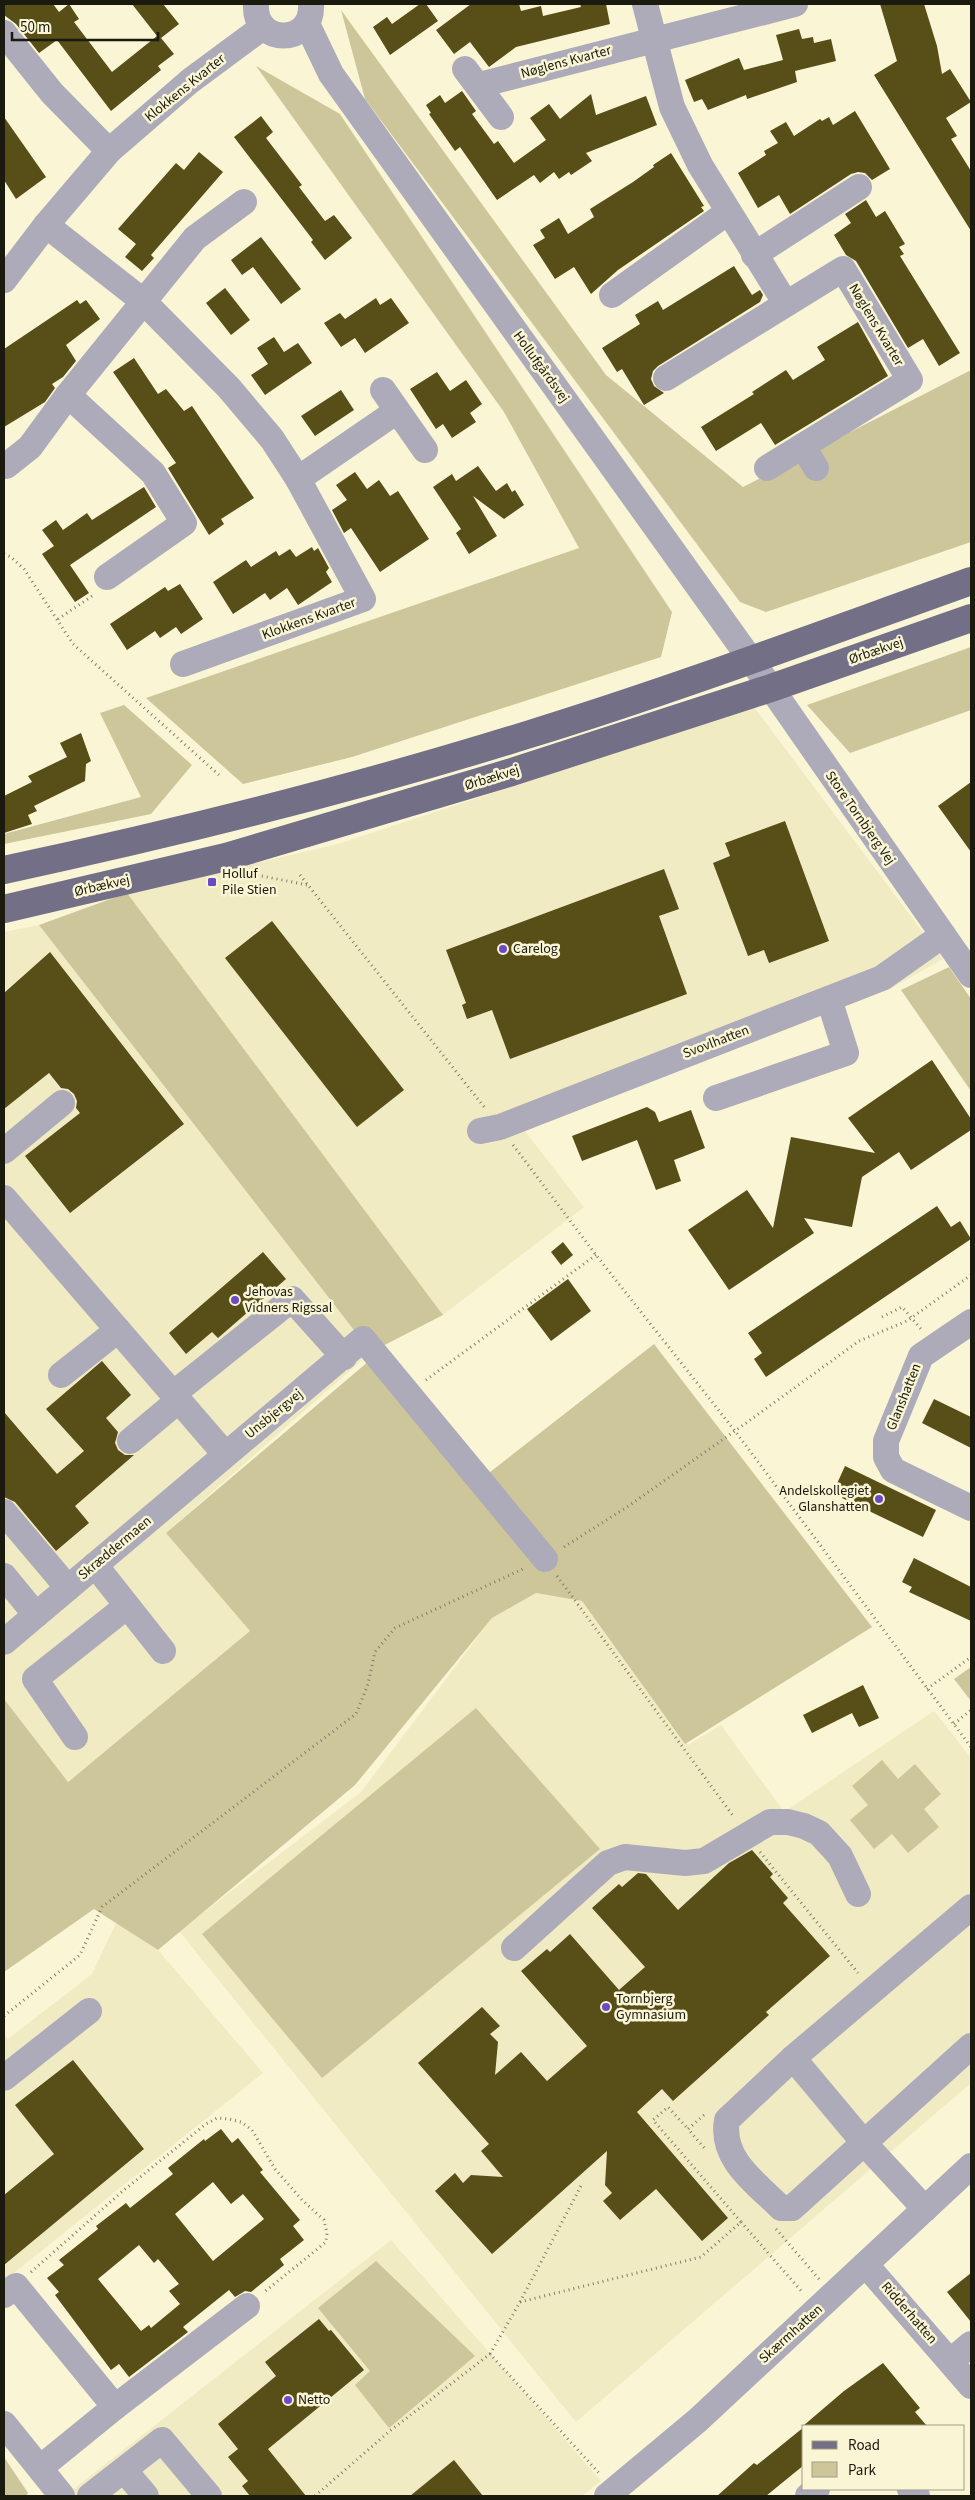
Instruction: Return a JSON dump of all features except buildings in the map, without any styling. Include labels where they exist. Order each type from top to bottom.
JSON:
[{"type":"main road","points":[[4,870],[148,839],[383,778],[531,734],[751,660],[971,581]]},
{"type":"main road","name":"Ørbækvej","points":[[4,909],[226,857],[512,772],[771,688],[971,618]]},
{"type":"street","points":[[645,4],[652,39],[672,107],[700,166],[786,304]]},
{"type":"street","name":"Nøglens Kvarter","points":[[502,117],[472,77],[652,39],[795,4]]},
{"type":"street","points":[[260,15],[276,35],[303,21]]},
{"type":"street","name":"Klokkens Kvarter","points":[[4,280],[46,226],[109,151],[190,81],[260,15]]},
{"type":"street","name":"Hollufgårdsvej","points":[[303,21],[331,74],[751,660]]},
{"type":"street","points":[[4,35],[52,93],[109,151]]},
{"type":"street","points":[[754,255],[859,187]]},
{"type":"street","points":[[6,466],[30,446],[68,395],[195,238],[244,202]]},
{"type":"street","points":[[612,295],[728,212]]},
{"type":"street","name":"Klokkens Kvarter","points":[[46,226],[144,301],[230,388],[272,439],[298,479],[363,599],[183,664]]},
{"type":"street","name":"Nøglens Kvarter","points":[[666,378],[843,269],[910,380],[810,457],[767,468]]},
{"type":"street","points":[[68,395],[153,473],[184,523],[107,577]]},
{"type":"street","points":[[298,479],[390,401],[425,450]]},
{"type":"street","name":"Store Tornbjerg Vej","points":[[751,660],[971,975]]},
{"type":"street","name":"Svovlhatten","points":[[490,1129],[882,978],[943,934]]},
{"type":"street","points":[[716,1098],[846,1053],[828,999]]},
{"type":"street","points":[[4,1150],[62,1103]]},
{"type":"street","points":[[4,1198],[226,1454]]},
{"type":"street","points":[[130,1441],[176,1397],[292,1299],[344,1358]]},
{"type":"street","name":"Glanshatten","points":[[971,1322],[921,1356],[886,1441],[886,1457],[893,1470],[971,1508]]},
{"type":"street","points":[[61,1375],[118,1330]]},
{"type":"street","name":"Unsbjergvej","points":[[226,1454],[344,1358],[363,1339],[545,1559]]},
{"type":"street","name":"Skræddermaen","points":[[4,1642],[226,1454]]},
{"type":"street","points":[[4,1512],[68,1588]]},
{"type":"street","points":[[95,1565],[163,1651]]},
{"type":"street","points":[[4,1576],[36,1615]]},
{"type":"street","points":[[74,1737],[35,1680],[127,1606]]},
{"type":"street","points":[[514,1948],[608,1864],[625,1857],[685,1863],[704,1862],[770,1822],[796,1824],[819,1833],[840,1856],[858,1894]]},
{"type":"street","points":[[971,1906],[793,2058],[727,2120],[726,2143],[732,2158],[780,2208],[792,2208],[865,2144],[971,2046]]},
{"type":"street","points":[[4,2078],[89,2011]]},
{"type":"street","points":[[793,2058],[865,2144],[926,2210]]},
{"type":"street","name":"Skærmhatten","points":[[611,2493],[698,2420],[926,2210],[971,2166]]},
{"type":"street","name":"Ridderhatten","points":[[866,2265],[971,2386]]},
{"type":"street","points":[[10,2290],[115,2407]]},
{"type":"street","points":[[40,2468],[115,2407],[247,2306]]},
{"type":"street","points":[[951,2361],[971,2344]]},
{"type":"street","points":[[4,2424],[62,2496]]},
{"type":"street","points":[[90,2496],[162,2440],[209,2496]]},
{"type":"street","points":[[124,2470],[146,2496]]},
{"type":"path","points":[[4,554],[11,557],[24,569],[73,644],[219,776]]},
{"type":"path","points":[[58,619],[100,590],[107,577]]},
{"type":"path","points":[[250,873],[308,885]]},
{"type":"path","points":[[300,875],[490,1129],[596,1255],[736,1431],[971,1747]]},
{"type":"path","points":[[408,1393],[596,1255]]},
{"type":"path","points":[[4,2016],[80,1954],[102,1907],[356,1714],[368,1684],[375,1652],[396,1628],[545,1559],[627,1507],[736,1431],[859,1340],[911,1318],[971,1276]]},
{"type":"path","points":[[882,1317],[902,1307],[936,1346]]},
{"type":"path","points":[[545,1559],[747,1835],[795,1898],[862,1978]]},
{"type":"path","points":[[927,1689],[971,1657]]},
{"type":"path","points":[[954,1724],[971,1710]]},
{"type":"path","points":[[688,2129],[668,2107],[653,2120],[818,2309]]},
{"type":"path","points":[[10,2290],[124,2190],[162,2162],[206,2124],[217,2118],[240,2122],[252,2130],[275,2168],[302,2200],[324,2220],[327,2233],[326,2242],[247,2306]]},
{"type":"path","points":[[315,2496],[391,2430],[490,2354],[520,2302],[582,2184]]},
{"type":"path","points":[[520,2302],[701,2257],[741,2222]]},
{"type":"path","points":[[490,2354],[611,2493]]},
{"type":"shaded area","points":[[754,707],[943,959],[890,989],[524,1130],[584,1207],[443,1315],[127,893],[338,844]]},
{"type":"shaded area","points":[[39,925],[371,1352],[166,1533],[251,1631],[67,1782],[4,1699],[4,932]]},
{"type":"shaded area","name":"Tornbjerg Gymnasium","points":[[536,1593],[582,1601],[688,1745],[721,1725],[784,1812],[934,1711],[971,1758],[971,2083],[576,2422],[179,1931],[361,1792],[492,1618]]},
{"type":"shaded area","points":[[116,1923],[158,1950],[263,2073],[4,2281],[4,2035],[8,2039],[92,1974]]},
{"type":"shaded area","points":[[391,2240],[601,2481],[582,2496],[76,2496],[71,2491]]},
{"type":"green space","points":[[341,10],[606,375],[743,487],[971,370],[971,542],[766,612],[740,602],[365,99]]},
{"type":"green space","points":[[256,66],[340,114],[672,612],[661,657],[352,757],[243,784],[146,698],[579,548],[504,412]]},
{"type":"green space","points":[[971,647],[971,710],[850,753],[807,705]]},
{"type":"green space","points":[[124,705],[192,765],[151,814],[4,844],[4,834],[141,797],[100,713]]},
{"type":"green space","points":[[127,893],[443,1315],[371,1352],[39,925]]},
{"type":"green space","points":[[949,967],[971,999],[971,1091],[901,990]]},
{"type":"green space","points":[[654,1344],[872,1627],[685,1744],[582,1601],[536,1593],[492,1618],[355,1785],[158,1950],[94,1909],[4,1972],[4,1699],[68,1782],[250,1631],[166,1533],[369,1361],[471,1487]]},
{"type":"green space","points":[[971,1667],[971,1701],[954,1679]]},
{"type":"green space","points":[[476,1708],[600,1849],[322,2078],[202,1934]]},
{"type":"green space","points":[[882,1760],[898,1779],[915,1764],[941,1794],[924,1809],[939,1827],[908,1853],[892,1834],[874,1849],[850,1820],[868,1805],[852,1786]]},
{"type":"green space","points":[[376,2261],[475,2356],[389,2428],[355,2385],[370,2371],[318,2308]]},
{"type":"green space","points":[[4,2457],[28,2493],[26,2496],[4,2496]]},
{"type":"place","name":"Holluf Pile Stien","points":[[212,882]]},
{"type":"place","name":"Carelog","points":[[503,949]]},
{"type":"place","name":"Jehovas Vidners Rigssal","points":[[235,1300]]},
{"type":"place","name":"Andelskollegiet Glanshatten","points":[[879,1499]]},
{"type":"place","name":"Tornbjerg Gymnasium","points":[[606,2007]]},
{"type":"place","name":"Netto","points":[[288,2400]]}]
